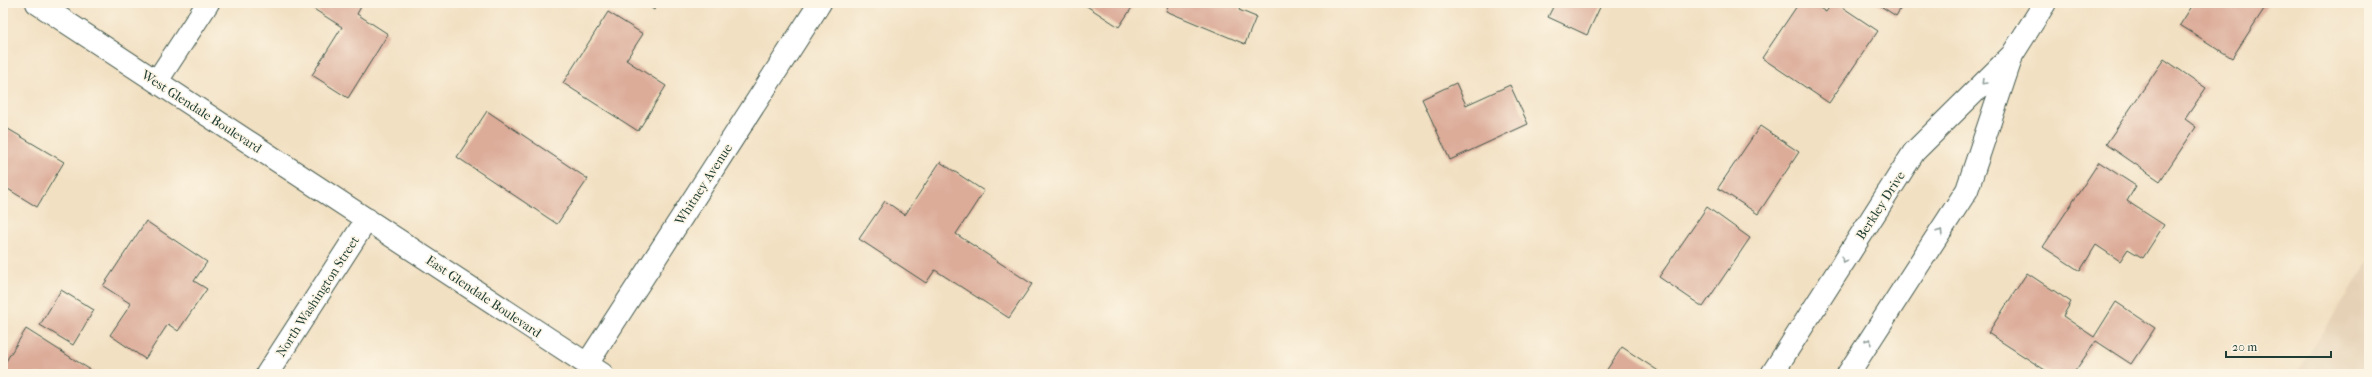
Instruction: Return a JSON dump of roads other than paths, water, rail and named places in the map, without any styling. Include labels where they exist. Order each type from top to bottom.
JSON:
[{"type":"street","name":"West Glendale Boulevard","points":[[37,3],[367,218]]},
{"type":"street","points":[[157,82],[208,3]]},
{"type":"street","name":"Whitney Avenue","points":[[594,369],[820,3]]},
{"type":"street","name":"Berkley Drive","points":[[1772,374],[1914,152],[2012,54],[2045,3]]},
{"type":"street","name":"Berkley Drive","points":[[1848,374],[1967,190],[2012,54]]},
{"type":"street","name":"East Glendale Boulevard","points":[[367,218],[594,369]]},
{"type":"street","name":"North Washington Street","points":[[267,374],[367,218]]}]
